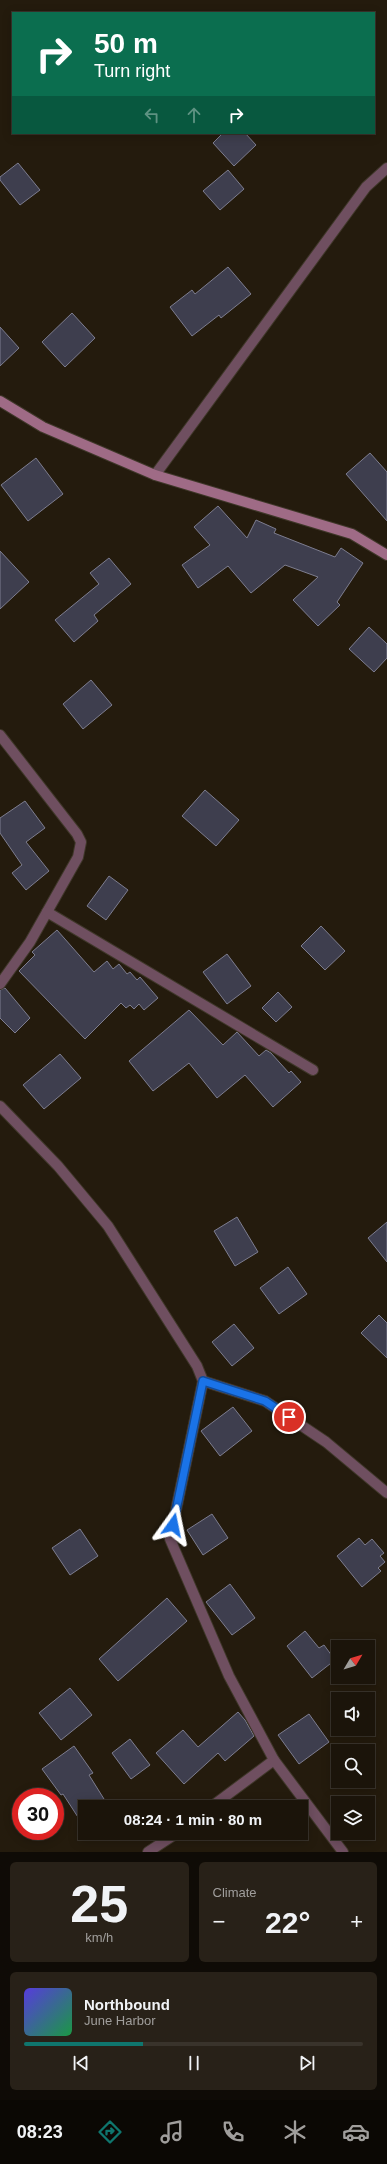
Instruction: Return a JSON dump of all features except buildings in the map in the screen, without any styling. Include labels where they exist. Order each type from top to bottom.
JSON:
[{"type":"main road","points":[[0,401],[43,427],[155,475],[352,534],[387,554]]},
{"type":"street","points":[[155,475],[366,187],[387,168]]},
{"type":"street","points":[[0,736],[77,834],[81,842],[78,858],[30,942],[0,984]]},
{"type":"street","points":[[47,912],[313,1070]]},
{"type":"street","points":[[0,1106],[58,1166],[108,1226],[197,1366],[203,1381],[170,1539],[229,1676],[274,1760],[343,1852]]},
{"type":"street","points":[[203,1381],[265,1401],[326,1442],[387,1493]]},
{"type":"street","points":[[220,1800],[274,1760]]},
{"type":"street","points":[[148,1852],[166,1840]]},
{"type":"route","points":[[173,1525],[203,1381],[265,1401],[289,1417]]}]
